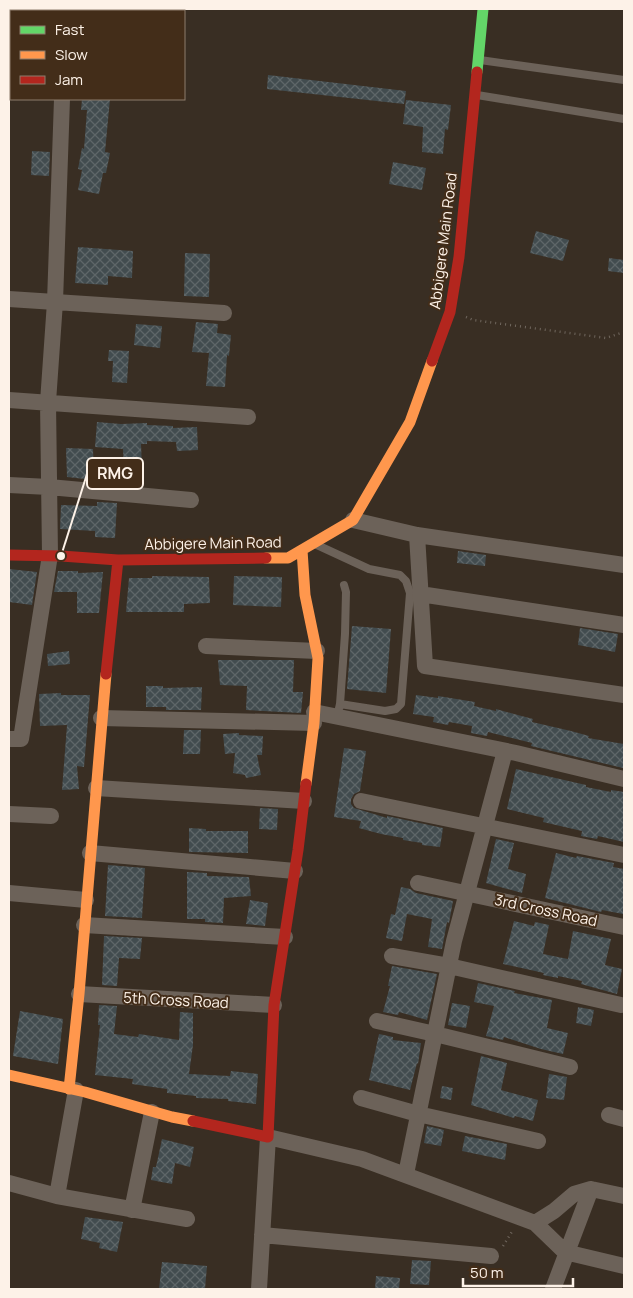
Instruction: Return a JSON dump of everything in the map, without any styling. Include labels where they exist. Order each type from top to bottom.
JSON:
[{"type":"street","name":"Abbigere Main Road","points":[[9,555],[118,560],[288,558],[353,520],[410,422],[450,312],[459,257],[483,9]]},
{"type":"street","points":[[9,739],[22,739],[50,556],[48,402],[55,302],[62,100]]},
{"type":"street","points":[[9,299],[224,313]]},
{"type":"street","points":[[9,400],[248,417]]},
{"type":"street","points":[[9,485],[191,500]]},
{"type":"street","points":[[353,520],[417,535],[624,565]]},
{"type":"street","points":[[417,535],[425,666],[624,695]]},
{"type":"street","points":[[259,1289],[274,1005],[304,801],[314,718],[318,658],[305,595],[302,550]]},
{"type":"street","points":[[57,1196],[73,1090],[101,718],[118,560]]},
{"type":"street","points":[[420,594],[624,624]]},
{"type":"street","points":[[206,646],[317,651]]},
{"type":"street","points":[[101,718],[314,718],[338,710],[505,752],[624,779]]},
{"type":"street","points":[[406,1174],[449,966],[505,752]]},
{"type":"street","points":[[96,788],[304,801]]},
{"type":"street","points":[[361,801],[624,855]]},
{"type":"street","points":[[9,814],[51,816]]},
{"type":"street","points":[[90,853],[295,871]]},
{"type":"street","name":"3rd Cross Road","points":[[418,883],[624,927]]},
{"type":"street","points":[[9,893],[86,900]]},
{"type":"street","points":[[84,925],[285,937]]},
{"type":"street","points":[[392,956],[449,966],[621,1005]]},
{"type":"street","name":"5th Cross Road","points":[[79,994],[274,1005]]},
{"type":"street","points":[[377,1022],[570,1067]]},
{"type":"street","points":[[9,1075],[73,1090],[152,1112],[268,1136],[362,1159],[534,1223],[565,1252],[624,1266]]},
{"type":"street","points":[[361,1098],[418,1114],[538,1141]]},
{"type":"street","points":[[132,1210],[152,1112]]},
{"type":"street","points":[[9,1183],[57,1196],[187,1219]]},
{"type":"street","points":[[534,1223],[554,1211],[574,1194],[591,1190],[624,1196]]},
{"type":"street","points":[[553,1289],[565,1252],[591,1190]]},
{"type":"street","points":[[262,1235],[490,1256]]},
{"type":"lane","points":[[478,59],[624,80]]},
{"type":"lane","points":[[474,94],[624,119]]},
{"type":"lane","points":[[313,544],[369,569],[400,575],[406,581],[410,593],[401,704],[396,709],[385,711],[338,710],[345,634],[346,592],[344,585]]},
{"type":"path","points":[[450,312],[473,320],[606,338],[624,332]]},
{"type":"path","points":[[490,1256],[501,1250],[519,1218]]},
{"type":"building","points":[[268,75],[406,91],[404,104],[267,89]]},
{"type":"building","points":[[82,100],[110,100],[105,152],[110,153],[106,173],[103,173],[99,194],[78,190],[82,170],[78,169],[82,148],[84,149],[87,110],[81,110]]},
{"type":"building","points":[[406,100],[451,105],[448,130],[445,129],[443,154],[422,152],[423,127],[403,124]]},
{"type":"building","points":[[32,151],[50,152],[49,176],[31,175]]},
{"type":"building","points":[[393,162],[426,168],[422,190],[389,184]]},
{"type":"building","points":[[536,231],[569,240],[563,261],[530,253]]},
{"type":"building","points":[[78,247],[133,251],[132,278],[108,276],[108,285],[75,283]]},
{"type":"building","points":[[185,253],[210,254],[209,297],[184,296]]},
{"type":"building","points":[[609,258],[624,260],[624,273],[608,271]]},
{"type":"building","points":[[196,322],[218,324],[217,333],[231,335],[229,356],[227,355],[225,387],[206,386],[209,353],[192,352]]},
{"type":"building","points":[[136,324],[162,326],[160,348],[134,345]]},
{"type":"building","points":[[109,350],[129,351],[127,383],[112,382],[113,361],[108,361]]},
{"type":"building","points":[[97,422],[121,424],[147,423],[147,425],[173,426],[173,428],[197,427],[198,450],[177,451],[176,442],[147,441],[147,444],[141,444],[142,468],[124,469],[123,449],[95,447]]},
{"type":"building","points":[[66,448],[93,449],[94,480],[67,477]]},
{"type":"building","points":[[97,502],[117,503],[115,538],[95,537],[95,531],[60,529],[61,505],[97,506]]},
{"type":"building","points":[[458,551],[486,555],[485,566],[457,563]]},
{"type":"building","points":[[9,569],[37,572],[32,605],[9,602]]},
{"type":"building","points":[[58,571],[78,571],[78,573],[103,572],[99,613],[77,613],[77,592],[54,592]]},
{"type":"building","points":[[152,576],[209,577],[210,603],[184,604],[184,612],[126,612],[129,578],[152,578]]},
{"type":"building","points":[[234,576],[282,577],[281,607],[233,605]]},
{"type":"building","points":[[352,626],[391,629],[386,693],[347,689]]},
{"type":"building","points":[[580,628],[618,634],[615,652],[578,645]]},
{"type":"building","points":[[69,651],[70,664],[48,666],[47,654]]},
{"type":"building","points":[[218,660],[294,660],[293,692],[303,692],[301,713],[246,710],[247,686],[220,685]]},
{"type":"building","points":[[146,686],[163,686],[163,688],[202,687],[201,710],[166,710],[166,707],[146,707]]},
{"type":"building","points":[[61,693],[61,695],[90,695],[84,767],[77,766],[79,789],[62,790],[67,725],[40,726],[39,694]]},
{"type":"building","points":[[416,695],[438,698],[438,696],[475,702],[474,706],[496,711],[496,709],[533,719],[532,722],[589,736],[588,738],[624,744],[623,768],[531,746],[532,743],[488,732],[487,736],[471,733],[472,726],[449,722],[448,725],[433,722],[434,717],[413,714]]},
{"type":"building","points":[[184,730],[201,730],[200,754],[183,754]]},
{"type":"building","points":[[239,733],[239,735],[263,736],[262,755],[257,755],[261,775],[246,778],[245,775],[233,773],[235,753],[225,754],[223,734]]},
{"type":"building","points":[[344,748],[366,751],[360,791],[354,794],[351,799],[351,804],[354,808],[387,818],[387,816],[443,828],[440,847],[422,845],[422,843],[359,828],[361,821],[334,817]]},
{"type":"building","points":[[516,769],[586,785],[586,787],[611,792],[611,790],[624,792],[624,842],[598,836],[597,839],[581,836],[582,831],[543,822],[544,818],[507,809]]},
{"type":"building","points":[[260,808],[278,809],[277,830],[259,829]]},
{"type":"building","points":[[189,828],[206,829],[206,831],[248,831],[248,853],[189,852]]},
{"type":"building","points":[[496,839],[514,843],[508,869],[526,874],[522,893],[486,883]]},
{"type":"building","points":[[556,853],[576,858],[577,856],[614,863],[613,867],[624,869],[623,914],[602,910],[601,912],[545,898]]},
{"type":"building","points":[[108,865],[145,868],[142,918],[105,916]]},
{"type":"building","points":[[187,872],[207,873],[207,876],[249,877],[251,896],[224,898],[223,923],[205,922],[205,919],[187,919]]},
{"type":"building","points":[[401,887],[416,893],[453,901],[442,949],[428,947],[432,919],[407,914],[402,941],[386,938],[391,914],[395,915]]},
{"type":"building","points":[[250,900],[268,903],[265,926],[246,924]]},
{"type":"building","points":[[514,921],[534,926],[535,922],[549,925],[543,954],[568,959],[573,931],[611,939],[605,965],[622,969],[617,994],[581,984],[582,981],[543,975],[544,973],[503,964]]},
{"type":"building","points":[[104,936],[142,938],[140,959],[119,958],[117,986],[102,985]]},
{"type":"building","points":[[392,966],[437,974],[427,1020],[399,1012],[398,1015],[383,1012],[390,986],[388,986]]},
{"type":"building","points":[[478,983],[515,991],[514,993],[552,1000],[547,1028],[568,1033],[563,1054],[504,1037],[503,1040],[486,1036],[494,1006],[474,1002]]},
{"type":"building","points":[[452,1003],[470,1006],[466,1028],[448,1025]]},
{"type":"building","points":[[99,1005],[117,1006],[114,1034],[138,1037],[139,1034],[179,1040],[180,1012],[193,1013],[193,1045],[189,1074],[230,1076],[231,1071],[258,1074],[256,1104],[228,1101],[228,1099],[196,1098],[196,1096],[167,1093],[167,1089],[132,1084],[133,1079],[95,1075],[100,1025],[98,1025]]},
{"type":"building","points":[[578,1007],[594,1010],[591,1026],[576,1023]]},
{"type":"building","points":[[20,1011],[63,1019],[58,1064],[13,1056]]},
{"type":"building","points":[[379,1034],[393,1037],[393,1040],[421,1043],[418,1064],[410,1090],[369,1080]]},
{"type":"building","points":[[481,1056],[507,1063],[501,1090],[538,1100],[533,1121],[515,1116],[514,1118],[471,1105]]},
{"type":"building","points":[[549,1074],[567,1077],[564,1100],[546,1098]]},
{"type":"building","points":[[442,1086],[453,1088],[451,1100],[440,1098]]},
{"type":"building","points":[[427,1126],[444,1130],[441,1146],[424,1143]]},
{"type":"building","points":[[465,1136],[507,1144],[505,1160],[462,1151]]},
{"type":"building","points":[[162,1139],[194,1147],[190,1167],[175,1163],[172,1184],[151,1180]]},
{"type":"building","points":[[85,1217],[123,1222],[117,1252],[99,1248],[100,1243],[81,1239]]},
{"type":"building","points":[[412,1260],[431,1261],[429,1285],[410,1284]]},
{"type":"building","points":[[162,1262],[207,1266],[205,1289],[159,1289]]},
{"type":"building","points":[[376,1276],[400,1278],[399,1289],[375,1289]]},
{"type":"traffic: fast","points":[[477,72],[483,9]]},
{"type":"traffic: slow","points":[[266,558],[288,558],[353,520],[410,422],[432,361]]},
{"type":"traffic: slow","points":[[302,550],[305,595],[318,658],[314,723],[306,784]]},
{"type":"traffic: slow","points":[[69,1089],[79,994],[106,674]]},
{"type":"traffic: slow","points":[[9,1075],[85,1092],[172,1117],[193,1121]]},
{"type":"traffic: jam","points":[[432,361],[450,312],[459,257],[477,72]]},
{"type":"traffic: jam","points":[[9,555],[118,560],[266,558]]},
{"type":"traffic: jam","points":[[106,674],[118,560]]},
{"type":"traffic: jam","points":[[193,1121],[268,1137],[274,1005],[298,850],[306,784]]},
{"type":"place","name":"RMG","points":[[61,556]]}]
